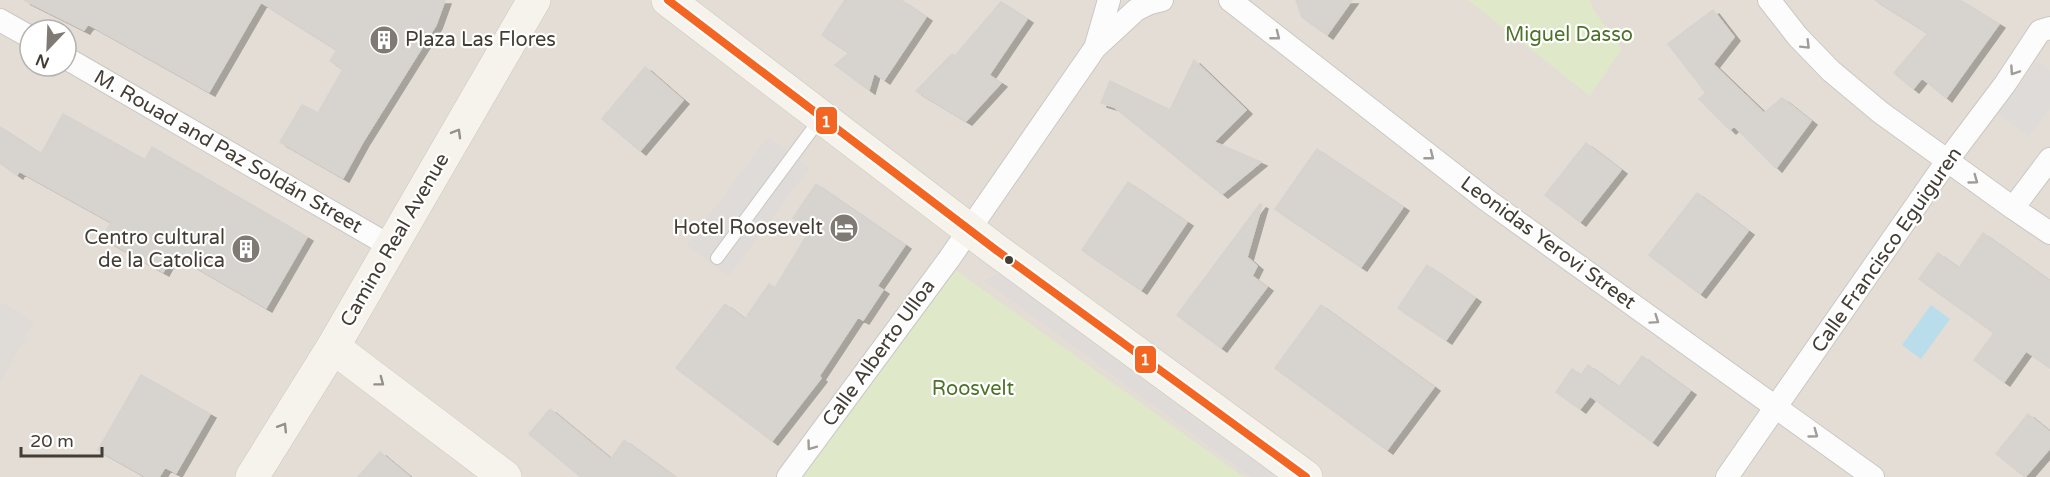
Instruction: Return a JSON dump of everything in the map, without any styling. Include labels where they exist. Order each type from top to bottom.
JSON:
[{"type":"street","name":"Camino Real Avenue","points":[[252,477],[333,347],[534,0]]},
{"type":"street","points":[[668,0],[821,118],[927,205],[969,230],[1306,477]]},
{"type":"street","points":[[1095,48],[1109,0]]},
{"type":"street","points":[[1095,48],[1136,10],[1161,0]]},
{"type":"street","name":"Leonidas Yerovi Street","points":[[1230,0],[1488,201],[1873,477]]},
{"type":"street","points":[[1769,0],[1798,37],[1831,70],[1880,112],[2050,233]]},
{"type":"street","points":[[0,20],[18,30]]},
{"type":"street","name":"Calle Francisco Eguiguren","points":[[1727,477],[1778,408],[1947,161],[2005,84],[2040,31],[2050,28]]},
{"type":"street","name":"Calle Alberto Ulloa","points":[[788,477],[969,230],[1095,48]]},
{"type":"street","name":"M. Rouad and Paz Soldán Street","points":[[78,65],[390,246]]},
{"type":"street","points":[[2013,208],[2050,159]]},
{"type":"street","points":[[333,347],[505,477]]},
{"type":"lane","points":[[717,258],[821,118]]},
{"type":"shaded area","points":[[0,0],[2050,0],[2050,477],[0,477]]},
{"type":"shaded area","points":[[2037,62],[2050,71],[2050,109],[2029,137],[1998,114]]},
{"type":"shaded area","points":[[768,137],[809,168],[729,276],[687,245]]},
{"type":"shaded area","points":[[1003,272],[1282,477],[1251,477],[984,280]]},
{"type":"shaded area","points":[[0,302],[34,322],[0,382]]},
{"type":"green space","name":"Miguel Dasso","points":[[1468,0],[1590,0],[1593,9],[1622,49],[1590,96]]},
{"type":"green space","name":"Roosvelt","points":[[953,268],[1244,477],[801,477]]},
{"type":"water","points":[[1931,305],[1950,319],[1921,359],[1902,345]]},
{"type":"building","points":[[24,0],[445,0],[436,25],[343,178],[280,142],[302,105],[318,113],[343,69],[330,61],[337,50],[261,2],[209,92],[88,24],[84,30],[78,27],[78,18],[60,18]]},
{"type":"building","points":[[845,0],[901,0],[926,17],[884,80],[874,73],[869,90],[835,65],[849,53],[822,35]]},
{"type":"building","points":[[1296,0],[1352,0],[1327,35],[1302,17]]},
{"type":"building","points":[[1875,0],[1960,0],[1999,24],[1946,98],[1922,78],[1913,89],[1894,73],[1928,33]]},
{"type":"building","points":[[1001,2],[1027,19],[989,75],[1001,83],[966,121],[916,91],[952,54],[955,56]]},
{"type":"building","points":[[1713,10],[1734,37],[1713,64],[1764,113],[1782,98],[1811,121],[1776,168],[1734,126],[1730,130],[1699,99],[1706,93],[1668,44]]},
{"type":"building","points":[[1194,60],[1246,110],[1214,142],[1261,162],[1222,194],[1114,107],[1101,103],[1110,81],[1170,110]]},
{"type":"building","points":[[645,67],[683,100],[640,151],[602,119]]},
{"type":"building","points":[[63,114],[145,160],[152,147],[307,237],[266,308],[173,254],[163,272],[102,238],[111,222],[19,171],[17,175],[0,163],[0,127],[41,154]]},
{"type":"building","points":[[1586,143],[1621,170],[1580,222],[1545,195]]},
{"type":"building","points":[[1317,149],[1403,207],[1361,267],[1275,209]]},
{"type":"building","points":[[1128,182],[1187,222],[1141,290],[1082,250]]},
{"type":"building","points":[[816,184],[905,245],[877,286],[883,290],[863,320],[858,317],[819,376],[821,378],[772,441],[676,368],[725,304],[745,319],[769,284],[775,288],[810,230],[793,218]]},
{"type":"building","points":[[1697,193],[1748,231],[1700,294],[1649,255]]},
{"type":"building","points":[[1260,204],[1262,205],[1247,257],[1257,266],[1252,276],[1267,287],[1221,348],[1177,315]]},
{"type":"building","points":[[1983,233],[2050,281],[2050,368],[2026,351],[2004,382],[1974,360],[1994,333],[1919,279],[1938,253],[1959,268]]},
{"type":"building","points":[[1427,265],[1475,298],[1446,340],[1398,308]]},
{"type":"building","points":[[1321,305],[1434,387],[1387,450],[1275,368]]},
{"type":"building","points":[[1642,356],[1690,391],[1652,442],[1590,396],[1580,409],[1556,392],[1572,369],[1581,375],[1588,365],[1619,387]]},
{"type":"building","points":[[141,375],[210,414],[176,473],[165,467],[159,477],[146,477],[98,450]]},
{"type":"building","points":[[550,409],[611,459],[624,440],[675,477],[581,477],[529,434]]},
{"type":"building","points":[[2028,414],[2050,432],[2050,448],[2025,477],[1996,454]]},
{"type":"building","points":[[380,452],[410,477],[358,477]]},
{"type":"transit line","name":"1","points":[[668,0],[996,250],[1306,477]]},
{"type":"place","name":"Plaza Las Flores","points":[[384,40]]},
{"type":"place","name":"Hotel Roosevelt","points":[[844,228]]},
{"type":"place","name":"Centro cultural de la Catolica","points":[[246,249]]}]
